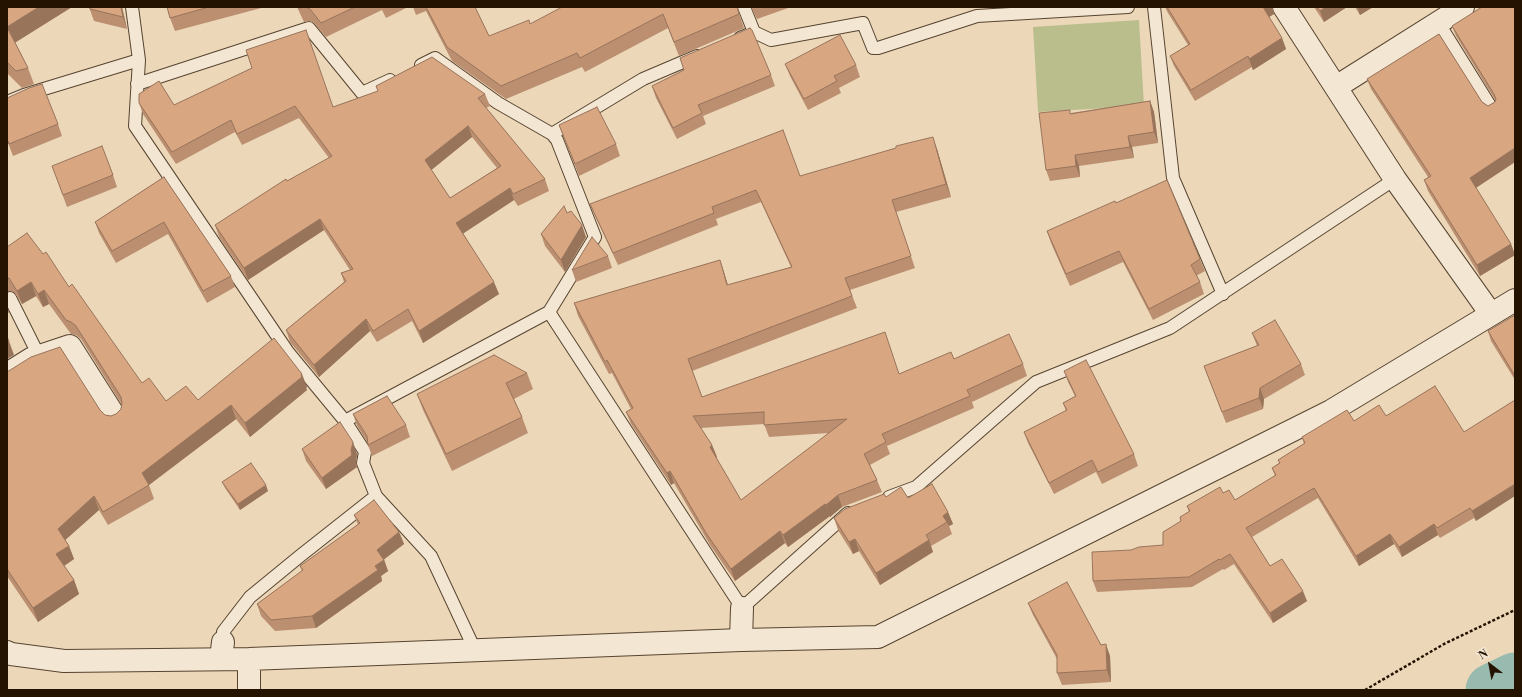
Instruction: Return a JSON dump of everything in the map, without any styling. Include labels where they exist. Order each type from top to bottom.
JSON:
[{"type":"street","points":[[1284,7],[1395,179],[1491,314]]},
{"type":"street","points":[[1336,87],[1463,7]]},
{"type":"street","points":[[7,652],[11,654],[64,661],[222,651],[249,659],[741,640],[878,637],[1331,411],[1515,300]]},
{"type":"street","points":[[7,374],[31,359],[70,346],[115,417]]},
{"type":"street","points":[[741,640],[742,608]]},
{"type":"street","points":[[249,659],[249,690]]},
{"type":"lane","points":[[132,7],[139,60],[135,126],[288,352],[345,421],[365,452],[363,462],[376,496],[431,556],[475,650]]},
{"type":"lane","points":[[744,7],[754,32],[771,40],[864,23],[873,48],[878,48],[978,16],[1128,7]]},
{"type":"lane","points":[[1154,7],[1173,178],[1223,294]]},
{"type":"lane","points":[[1438,22],[1492,109]]},
{"type":"lane","points":[[137,84],[309,28],[362,93],[435,58],[498,103],[552,134],[557,140],[595,237],[549,312],[345,421]]},
{"type":"lane","points":[[726,44],[754,32]]},
{"type":"lane","points":[[552,134],[643,79],[705,53]]},
{"type":"lane","points":[[7,102],[24,95],[139,60]]},
{"type":"lane","points":[[881,500],[916,487],[1036,382],[1170,328],[1395,179]]},
{"type":"lane","points":[[10,298],[39,356]]},
{"type":"lane","points":[[549,312],[742,608],[846,514],[860,508]]},
{"type":"lane","points":[[222,651],[223,632],[250,597],[376,496]]},
{"type":"path","points":[[1365,690],[1444,644],[1515,610]]},
{"type":"green space","points":[[1139,20],[1144,106],[1038,112],[1033,27]]},
{"type":"building","points":[[7,7],[39,7],[7,27]]},
{"type":"building","points":[[89,7],[121,7],[123,17],[90,9]]},
{"type":"building","points":[[167,7],[209,7],[170,18]]},
{"type":"building","points":[[306,7],[355,7],[321,23],[310,9]]},
{"type":"building","points":[[426,7],[475,7],[489,36],[529,20],[530,24],[562,7],[737,7],[739,14],[674,42],[663,14],[580,58],[577,53],[501,86],[447,47]]},
{"type":"building","points":[[1167,7],[1263,7],[1282,38],[1249,59],[1248,56],[1191,90],[1170,56],[1190,44]]},
{"type":"building","points":[[1317,7],[1326,7],[1320,11]]},
{"type":"building","points":[[1482,7],[1515,7],[1515,148],[1470,178],[1511,244],[1477,265],[1424,180],[1431,176],[1367,79],[1439,34],[1482,102],[1488,106],[1495,102],[1496,99],[1494,94],[1452,26]]},
{"type":"building","points":[[7,27],[28,68],[16,71],[7,62]]},
{"type":"building","points":[[750,28],[771,75],[698,105],[702,113],[673,128],[652,86],[684,70],[680,58]]},
{"type":"building","points":[[306,30],[333,107],[378,91],[376,86],[432,57],[485,94],[478,98],[545,179],[513,194],[510,188],[456,223],[494,282],[419,331],[408,309],[373,331],[366,319],[314,365],[286,330],[346,281],[341,273],[353,269],[320,219],[244,268],[215,225],[286,179],[287,181],[332,156],[295,106],[237,134],[231,120],[172,152],[139,103],[139,94],[159,81],[174,105],[252,68],[246,50]],"holes":[[[468,126],[501,166],[450,198],[425,160]]]},
{"type":"building","points":[[840,35],[856,65],[834,76],[837,81],[804,99],[785,64]]},
{"type":"building","points":[[42,84],[58,124],[9,144],[7,139],[7,98]]},
{"type":"building","points":[[1150,101],[1154,132],[1128,136],[1130,147],[1075,155],[1076,166],[1046,170],[1039,113],[1070,110],[1070,114]]},
{"type":"building","points":[[597,107],[616,144],[575,164],[559,125]]},
{"type":"building","points":[[783,130],[800,176],[896,148],[896,146],[933,137],[946,184],[892,200],[911,256],[845,278],[852,296],[688,359],[702,397],[885,332],[899,374],[951,352],[954,359],[1009,334],[1023,364],[967,390],[970,396],[882,434],[886,442],[864,454],[877,480],[838,495],[783,535],[780,531],[731,569],[706,533],[670,471],[667,473],[626,412],[633,408],[607,360],[605,362],[574,303],[720,260],[727,285],[792,267],[756,190],[712,207],[714,213],[613,253],[590,204]],"holes":[[[764,412],[764,425],[847,419],[741,500],[710,447],[712,445],[693,416]]]},
{"type":"building","points":[[102,146],[113,175],[63,195],[52,166]]},
{"type":"building","points":[[164,177],[231,276],[203,291],[164,222],[112,251],[95,222]]},
{"type":"building","points":[[1167,180],[1200,259],[1191,265],[1200,282],[1149,309],[1119,251],[1066,274],[1047,231],[1115,201],[1116,203]]},
{"type":"building","points":[[564,206],[567,213],[571,211],[582,225],[561,260],[541,234]]},
{"type":"building","points":[[27,233],[43,254],[46,252],[69,287],[72,284],[142,383],[149,378],[166,401],[186,386],[198,400],[274,338],[302,374],[302,377],[245,423],[231,405],[142,473],[149,485],[103,512],[94,496],[58,529],[69,546],[56,554],[74,580],[33,608],[7,569],[7,372],[31,357],[60,347],[100,410],[105,415],[111,416],[116,414],[121,409],[122,403],[121,397],[76,326],[66,320],[44,290],[38,294],[31,282],[17,291],[9,278],[7,278],[7,247]]},
{"type":"building","points":[[592,237],[608,256],[572,270]]},
{"type":"building","points":[[1515,315],[1515,376],[1488,331]]},
{"type":"building","points":[[1275,320],[1301,364],[1260,388],[1259,398],[1222,412],[1204,366],[1259,345],[1252,333]]},
{"type":"building","points":[[494,355],[527,373],[506,383],[522,417],[446,454],[417,394]]},
{"type":"building","points":[[1086,360],[1134,454],[1098,472],[1092,460],[1049,483],[1024,432],[1067,410],[1063,403],[1076,396],[1064,371]]},
{"type":"building","points":[[1435,386],[1464,432],[1515,400],[1515,484],[1472,511],[1470,508],[1437,528],[1434,524],[1399,547],[1390,534],[1356,556],[1314,488],[1246,528],[1270,566],[1282,559],[1303,591],[1270,613],[1230,554],[1189,577],[1093,581],[1092,552],[1131,550],[1139,547],[1163,545],[1163,532],[1181,521],[1180,517],[1190,511],[1187,506],[1220,487],[1223,493],[1229,490],[1235,500],[1276,475],[1272,468],[1280,463],[1278,460],[1305,443],[1302,437],[1347,410],[1354,421],[1379,405],[1386,416]]},
{"type":"building","points":[[387,396],[406,425],[368,445],[367,436],[353,414]]},
{"type":"building","points":[[340,422],[353,442],[351,450],[352,455],[322,478],[302,449]]},
{"type":"building","points":[[251,463],[266,485],[238,504],[222,482]]},
{"type":"building","points":[[932,484],[948,512],[943,516],[947,522],[926,535],[929,540],[876,573],[855,539],[849,542],[834,518],[845,509],[884,494],[886,497],[901,487],[908,498]]},
{"type":"building","points":[[374,500],[399,532],[377,550],[384,560],[375,566],[378,570],[312,616],[271,620],[257,604],[303,570],[300,566],[360,523],[354,515]]},
{"type":"building","points":[[1067,582],[1101,645],[1106,644],[1107,670],[1057,673],[1057,655],[1028,603]]},
{"type":"waterway","points":[[1492,690],[1515,679]]}]
